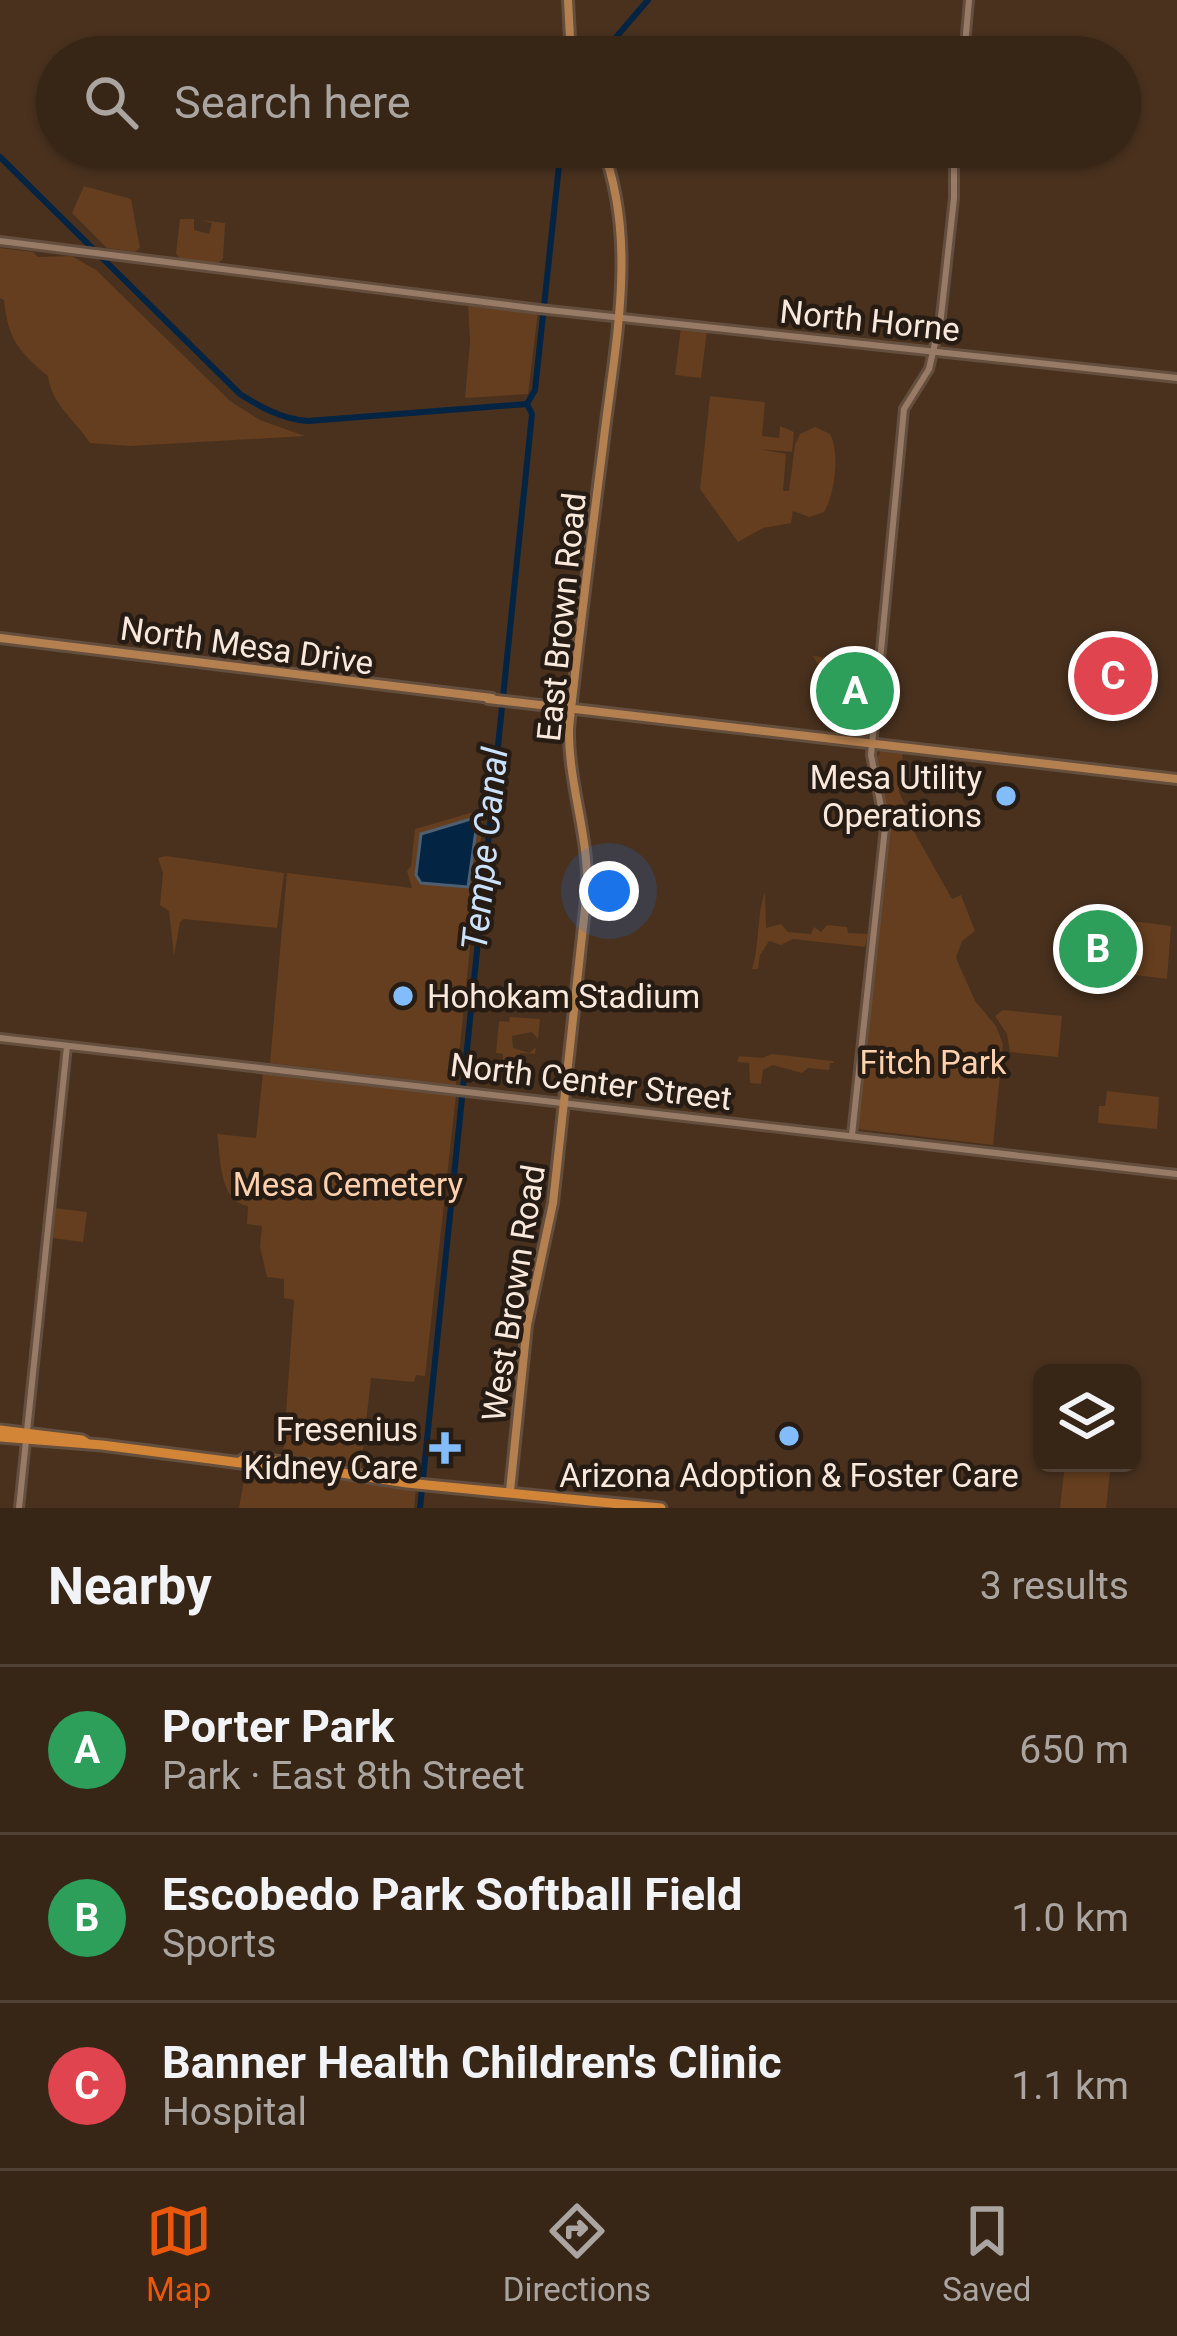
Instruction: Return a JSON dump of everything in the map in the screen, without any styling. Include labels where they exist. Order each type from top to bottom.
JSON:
[{"type":"main road","points":[[568,0],[570,36]]},
{"type":"main road","name":"East Brown Road","points":[[564,1102],[587,878],[571,770],[571,709],[606,422],[622,232],[609,168]]},
{"type":"main road","name":"North Mesa Drive","points":[[0,638],[1177,779]]},
{"type":"main road","name":"West Brown Road","points":[[510,1500],[527,1325],[549,1233],[564,1102]]},
{"type":"main road","points":[[0,1434],[311,1466],[424,1481],[510,1500],[661,1508]]},
{"type":"street","points":[[966,36],[969,0]]},
{"type":"street","points":[[852,1135],[885,828],[871,771],[872,745],[904,410],[926,376],[943,308],[954,168]]},
{"type":"street","name":"North Horne","points":[[0,241],[543,308],[1177,378]]},
{"type":"street","name":"North Center Street","points":[[0,1038],[1177,1174]]},
{"type":"street","points":[[19,1508],[68,1046]]},
{"type":"green space","points":[[84,186],[131,199],[140,248],[135,252],[107,248],[72,213]]},
{"type":"green space","points":[[180,219],[194,219],[194,230],[209,234],[212,223],[201,220],[225,223],[223,259],[218,263],[180,258],[176,254]]},
{"type":"green space","points":[[0,248],[33,252],[38,257],[72,256],[96,270],[230,401],[260,420],[305,436],[130,446],[90,443],[59,404],[48,376],[12,335],[0,298]]},
{"type":"green space","points":[[468,304],[538,311],[528,394],[465,398]]},
{"type":"green space","points":[[681,327],[707,330],[701,378],[675,375]]},
{"type":"green space","points":[[710,396],[765,402],[762,436],[779,438],[780,426],[794,432],[792,452],[760,449],[786,454],[783,491],[789,491],[800,434],[815,427],[830,434],[835,473],[824,512],[809,517],[793,511],[791,523],[763,528],[738,542],[700,489]]},
{"type":"green space","points":[[813,656],[880,664],[872,739],[862,738],[852,711],[845,710]]},
{"type":"green space","name":"Fitch Park","points":[[880,751],[903,753],[899,792],[908,821],[952,899],[961,895],[975,931],[962,941],[956,958],[975,1001],[996,1026],[1003,1044],[993,1145],[857,1129],[889,829],[875,763]]},
{"type":"green space","points":[[484,809],[456,1085],[270,1063],[287,873],[412,888],[407,871],[415,829]]},
{"type":"green space","points":[[158,858],[284,873],[277,928],[184,919],[174,956],[169,911],[160,905],[163,873]]},
{"type":"green space","points":[[765,892],[766,928],[781,924],[788,932],[811,934],[814,927],[821,932],[827,925],[847,927],[848,933],[868,934],[865,947],[769,941],[758,969],[752,969]]},
{"type":"green space","points":[[1077,914],[1171,926],[1167,979],[1074,967]]},
{"type":"green space","name":"Fitch Park","points":[[1003,1010],[1062,1016],[1058,1057],[1010,1052],[1007,1034],[995,1016]]},
{"type":"green space","points":[[510,1017],[540,1019],[538,1039],[532,1032],[512,1036],[513,1048],[529,1053],[536,1047],[535,1054],[520,1053],[519,1061],[503,1060],[503,1054],[496,1053],[499,1021],[509,1022]]},
{"type":"green space","points":[[772,1054],[834,1063],[829,1070],[808,1068],[802,1073],[773,1065],[763,1070],[761,1084],[750,1083],[749,1063],[737,1062],[739,1056]]},
{"type":"green space","name":"Mesa Cemetery","points":[[263,1073],[456,1095],[425,1376],[416,1375],[414,1382],[371,1378],[361,1468],[283,1456],[294,1300],[284,1298],[284,1279],[267,1277],[260,1247],[262,1226],[247,1224],[248,1206],[231,1197],[217,1134],[256,1138]]},
{"type":"green space","points":[[1107,1091],[1159,1097],[1157,1129],[1098,1123],[1099,1106],[1105,1106]]},
{"type":"green space","points":[[54,1208],[87,1212],[83,1242],[52,1238]]},
{"type":"green space","points":[[246,1468],[416,1487],[414,1508],[239,1508]]},
{"type":"green space","points":[[1064,1472],[1110,1472],[1106,1508],[1060,1508]]},
{"type":"water","points":[[474,818],[468,887],[421,883],[416,875],[421,834]]},
{"type":"waterway","points":[[617,36],[648,0]]},
{"type":"waterway","points":[[0,157],[240,394],[272,412],[308,421],[527,404]]},
{"type":"waterway","points":[[527,404],[535,390],[559,168]]},
{"type":"waterway","name":"Tempe Canal","points":[[420,1508],[532,414],[527,404]]},
{"type":"place","name":"Banner Health Children's Clinic","points":[[1113,676]]},
{"type":"place","name":"Porter Park","points":[[855,691]]},
{"type":"place","name":"Mesa Utility Operations","points":[[1006,796]]},
{"type":"place","name":"Escobedo Park Softball Field","points":[[1098,949]]},
{"type":"place","name":"Hohokam Stadium","points":[[403,996]]},
{"type":"place","name":"Arizona Adoption & Foster Care","points":[[789,1436]]},
{"type":"place","name":"Fresenius Kidney Care","points":[[445,1448]]}]
